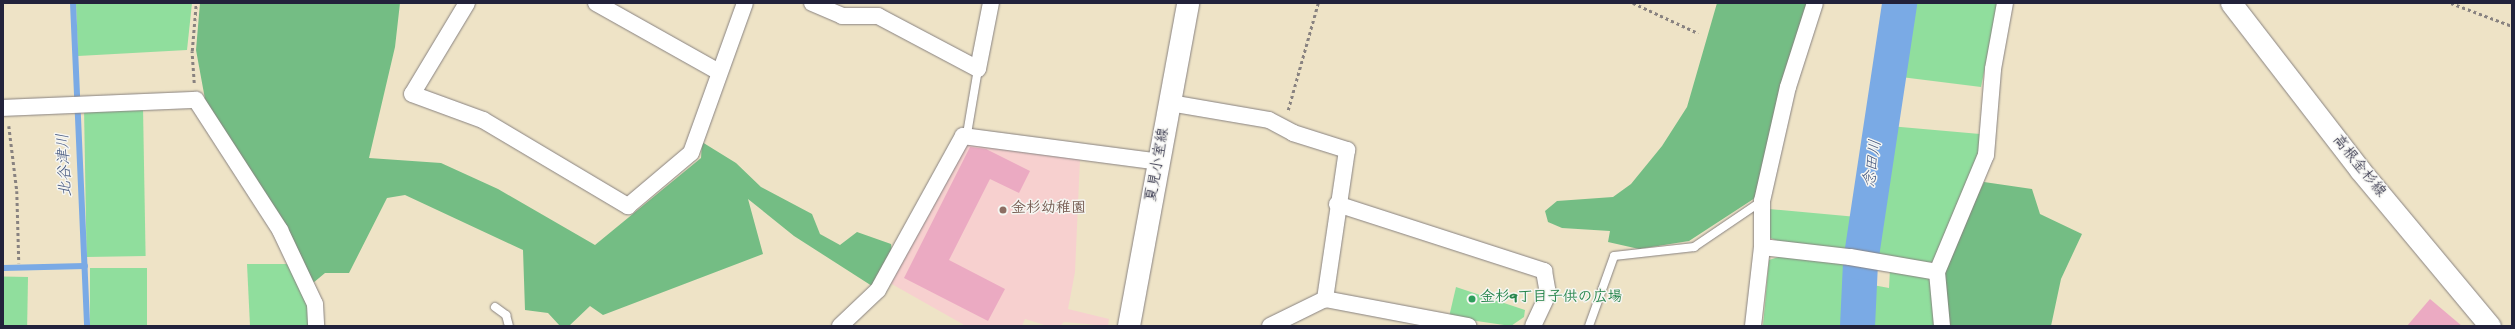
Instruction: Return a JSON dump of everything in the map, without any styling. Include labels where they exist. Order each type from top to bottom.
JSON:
[{"type":"main road","name":"夏見小室線","points":[[1129,326],[1188,3]]},
{"type":"street","points":[[467,3],[412,94],[483,120],[628,206],[691,153],[745,3]]},
{"type":"street","points":[[596,3],[719,72]]},
{"type":"street","points":[[812,3],[842,16],[879,10],[978,68],[991,3]]},
{"type":"street","points":[[1753,326],[1762,247],[1762,201],[1788,87],[1815,3]]},
{"type":"street","points":[[1942,326],[1937,272],[1986,155],[1993,69],[2005,3]]},
{"type":"street","name":"高根金杉線","points":[[2231,3],[2360,170],[2486,324]]},
{"type":"street","points":[[5,108],[196,100],[283,236],[315,304],[316,326]]},
{"type":"street","points":[[1170,103],[1269,120],[1283,127],[1347,150],[1337,204],[1325,299]]},
{"type":"street","points":[[840,326],[878,290],[962,136],[967,134],[1160,162]]},
{"type":"street","points":[[1337,204],[1544,271],[1548,294],[1533,326]]},
{"type":"street","points":[[1762,247],[1850,257],[1937,272]]},
{"type":"street","points":[[1270,326],[1325,299],[1468,326]]},
{"type":"lane","points":[[967,134],[978,68]]},
{"type":"lane","points":[[1589,326],[1614,256],[1694,247],[1762,201]]},
{"type":"lane","points":[[494,306],[506,315],[509,326]]},
{"type":"path","points":[[196,3],[192,51],[196,100]]},
{"type":"path","points":[[1283,127],[1318,3]]},
{"type":"path","points":[[1633,3],[1698,33]]},
{"type":"path","points":[[2451,3],[2512,26]]},
{"type":"path","points":[[5,108],[17,191],[19,263]]},
{"type":"shaded area","name":"金杉幼稚園","points":[[963,141],[1080,159],[1075,272],[1068,309],[1109,319],[1108,326],[1064,322],[1060,326],[1048,326],[1025,319],[1022,326],[966,326],[890,283]]},
{"type":"green space","points":[[76,3],[192,3],[187,50],[78,56]]},
{"type":"green space","points":[[200,3],[400,3],[395,47],[369,158],[441,163],[498,189],[595,245],[701,158],[702,142],[736,163],[761,187],[812,214],[820,234],[840,245],[857,232],[891,244],[892,251],[872,286],[794,236],[748,199],[763,254],[603,315],[590,306],[569,326],[560,326],[548,313],[525,310],[523,250],[405,195],[387,198],[349,273],[325,273],[313,283],[216,124],[205,99],[196,50]]},
{"type":"green space","points":[[1717,3],[1809,3],[1782,85],[1755,198],[1689,241],[1639,249],[1608,242],[1610,231],[1562,228],[1548,222],[1545,211],[1557,201],[1613,197],[1631,184],[1662,146],[1687,107]]},
{"type":"green space","points":[[1893,3],[1998,3],[1981,87],[1885,75]]},
{"type":"green space","points":[[143,107],[146,256],[87,257],[84,108]]},
{"type":"green space","points":[[1878,125],[1980,134],[1979,157],[1935,263],[1870,255]]},
{"type":"green space","points":[[1984,182],[2032,189],[2040,214],[2082,234],[2061,279],[2051,326],[1945,326],[1941,273]]},
{"type":"green space","points":[[1769,209],[1857,217],[1853,251],[1780,242],[1768,237]]},
{"type":"green space","points":[[1788,254],[1853,263],[1850,326],[1763,326],[1769,260]]},
{"type":"green space","points":[[247,264],[289,264],[309,304],[308,326],[250,326]]},
{"type":"green space","points":[[90,268],[147,268],[147,326],[90,326]]},
{"type":"green space","points":[[1890,269],[1931,275],[1936,326],[1860,326],[1862,283],[1889,288]]},
{"type":"green space","points":[[3,277],[28,277],[27,326],[3,326]]},
{"type":"green space","name":"金杉9丁目子供の広場","points":[[1456,287],[1525,310],[1524,317],[1511,326],[1449,317]]},
{"type":"building","points":[[970,147],[986,149],[1030,171],[1019,193],[990,179],[949,260],[1005,289],[988,321],[904,278]]},
{"type":"building","points":[[2430,299],[2462,326],[2407,326]]},
{"type":"waterway","name":"北谷津川","points":[[73,3],[87,326]]},
{"type":"waterway","name":"念田川","points":[[1857,326],[1860,262],[1899,3]]},
{"type":"waterway","points":[[3,268],[85,266]]},
{"type":"place","name":"金杉幼稚園","points":[[1003,210]]},
{"type":"place","name":"金杉9丁目子供の広場","points":[[1472,299]]}]
